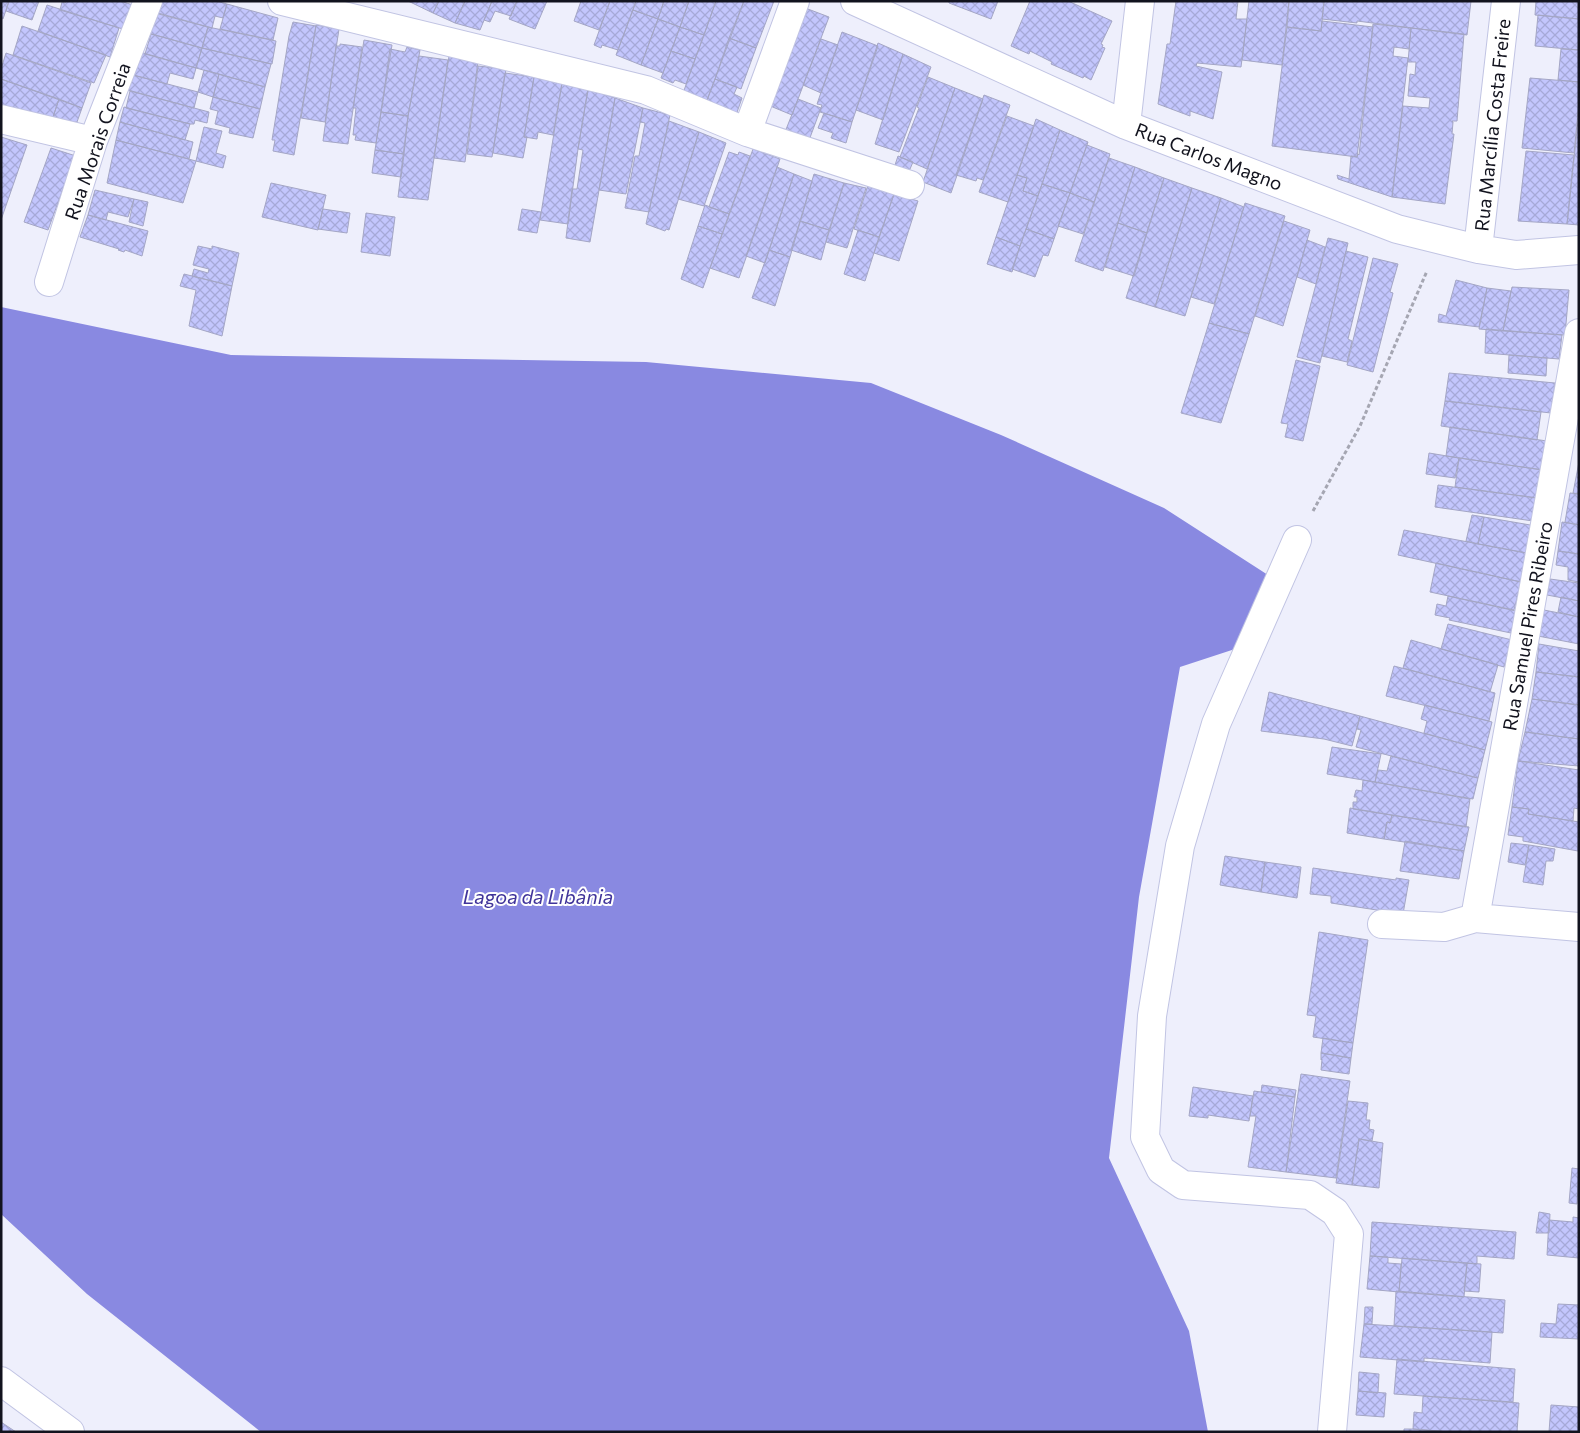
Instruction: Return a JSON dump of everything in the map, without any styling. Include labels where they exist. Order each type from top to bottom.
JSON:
[{"type":"street","name":"Rua Morais Correia","points":[[49,282],[94,141],[148,1]]},
{"type":"street","points":[[282,1],[646,90],[747,132],[910,185]]},
{"type":"street","points":[[747,132],[795,1]]},
{"type":"street","name":"Rua Carlos Magno","points":[[855,1],[1126,125],[1398,229],[1478,250],[1516,255],[1579,250]]},
{"type":"street","points":[[1126,125],[1140,1]]},
{"type":"street","name":"Rua Marcília Costa Freire","points":[[1478,250],[1506,1]]},
{"type":"street","points":[[1,119],[94,141]]},
{"type":"street","name":"Rua Samuel Pires Ribeiro","points":[[1475,918],[1579,333]]},
{"type":"street","points":[[1297,540],[1216,724],[1180,846],[1152,1016],[1145,1137],[1161,1170],[1183,1185],[1310,1195],[1335,1212],[1349,1234],[1332,1432]]},
{"type":"street","points":[[1382,924],[1444,927],[1475,918],[1579,927]]},
{"type":"street","points":[[1,1381],[70,1432]]},
{"type":"path","points":[[1297,540],[1360,426],[1441,240]]},
{"type":"water","name":"Lagoa da Libânia","points":[[1,307],[231,355],[646,362],[871,383],[1001,435],[1164,508],[1268,575],[1238,648],[1180,667],[1139,897],[1109,1158],[1189,1331],[1208,1432],[261,1432],[87,1294],[1,1214]]},
{"type":"building","points":[[1,1],[9,1],[3,19],[1,18]]},
{"type":"building","points":[[9,1],[39,1],[32,20],[6,11]]},
{"type":"building","points":[[66,1],[120,1],[133,5],[123,29],[60,10],[62,2],[65,3]]},
{"type":"building","points":[[161,1],[216,1],[227,4],[223,18],[215,16],[212,28],[158,13]]},
{"type":"building","points":[[408,1],[439,1],[433,13]]},
{"type":"building","points":[[439,1],[465,1],[455,23],[433,13]]},
{"type":"building","points":[[465,1],[492,1],[480,30],[455,23]]},
{"type":"building","points":[[492,1],[517,1],[511,16],[495,11],[490,22],[484,20]]},
{"type":"building","points":[[517,1],[547,1],[535,29],[509,19]]},
{"type":"building","points":[[581,1],[610,1],[599,30],[574,21]]},
{"type":"building","points":[[610,1],[636,1],[618,50],[602,45],[601,48],[594,45]]},
{"type":"building","points":[[636,1],[664,1],[658,19],[633,10]]},
{"type":"building","points":[[664,1],[689,1],[680,27],[658,19]]},
{"type":"building","points":[[689,1],[716,1],[704,35],[680,27]]},
{"type":"building","points":[[716,1],[744,1],[705,106],[682,96]]},
{"type":"building","points":[[744,1],[774,1],[756,48],[729,38]]},
{"type":"building","points":[[949,1],[998,1],[991,19],[949,3]]},
{"type":"building","points":[[1030,1],[1068,1],[1112,21],[1101,44],[1105,48],[1091,80],[1051,64],[1052,62],[1030,51],[1029,54],[1011,46]]},
{"type":"building","points":[[1176,1],[1238,1],[1236,19],[1247,19],[1241,67],[1197,63],[1196,66],[1222,72],[1213,119],[1190,111],[1190,116],[1158,104]]},
{"type":"building","points":[[1249,1],[1289,1],[1282,65],[1242,60]]},
{"type":"building","points":[[1289,1],[1324,1],[1321,31],[1287,27]]},
{"type":"building","points":[[1324,1],[1471,1],[1467,35],[1357,21],[1357,23],[1322,19]]},
{"type":"building","points":[[1536,1],[1579,1],[1579,19],[1535,15]]},
{"type":"building","points":[[227,4],[278,18],[273,40],[220,29]]},
{"type":"building","points":[[47,5],[119,28],[110,57],[38,31]]},
{"type":"building","points":[[800,6],[829,17],[792,115],[763,103]]},
{"type":"building","points":[[633,10],[658,19],[641,65],[616,55]]},
{"type":"building","points":[[155,13],[208,27],[202,48],[148,33]]},
{"type":"building","points":[[1538,15],[1579,19],[1579,50],[1535,46]]},
{"type":"building","points":[[658,19],[680,27],[663,73],[641,65]]},
{"type":"building","points":[[1322,21],[1373,27],[1357,157],[1272,146],[1287,27],[1321,31]]},
{"type":"building","points":[[293,22],[316,26],[294,155],[273,151],[275,140],[272,140]]},
{"type":"building","points":[[1373,24],[1411,28],[1409,49],[1394,47],[1393,56],[1408,58],[1392,197],[1338,179],[1337,175],[1349,179],[1351,156],[1357,157],[1359,155]]},
{"type":"building","points":[[316,25],[339,29],[325,122],[301,118]]},
{"type":"building","points":[[22,26],[106,55],[94,83],[13,55]]},
{"type":"building","points":[[208,27],[276,41],[272,64],[202,48]]},
{"type":"building","points":[[680,27],[704,35],[695,59],[671,51]]},
{"type":"building","points":[[1411,28],[1464,34],[1457,121],[1452,121],[1452,134],[1454,134],[1445,204],[1392,197],[1403,106],[1429,108],[1430,98],[1408,96],[1410,74],[1415,75],[1416,62],[1408,62]]},
{"type":"building","points":[[842,32],[878,46],[852,122],[820,112],[822,105],[817,104]]},
{"type":"building","points":[[151,34],[202,48],[196,68],[145,54]]},
{"type":"building","points":[[729,38],[756,48],[741,89],[715,79]]},
{"type":"building","points":[[821,39],[838,45],[821,93],[803,85]]},
{"type":"building","points":[[364,40],[392,45],[376,143],[355,140],[356,135],[353,135],[356,108],[353,108]]},
{"type":"building","points":[[878,43],[903,54],[883,120],[856,110]]},
{"type":"building","points":[[340,44],[362,47],[348,144],[323,141],[336,46],[340,46]]},
{"type":"building","points":[[407,47],[420,50],[408,116],[381,112],[390,49],[405,52]]},
{"type":"building","points":[[202,48],[271,64],[265,87],[196,68]]},
{"type":"building","points":[[1561,49],[1579,50],[1579,82],[1558,80]]},
{"type":"building","points":[[671,51],[695,59],[686,84],[675,80],[673,83],[661,78]]},
{"type":"building","points":[[140,52],[196,68],[193,79],[170,73],[167,84],[133,75]]},
{"type":"building","points":[[6,53],[91,83],[82,108],[1,79],[1,69]]},
{"type":"building","points":[[903,54],[931,67],[899,152],[875,144]]},
{"type":"building","points":[[419,56],[448,60],[428,200],[398,197],[408,116]]},
{"type":"building","points":[[449,56],[478,61],[465,162],[434,158]]},
{"type":"building","points":[[478,66],[506,69],[492,157],[467,154]]},
{"type":"building","points":[[204,70],[219,74],[213,97],[198,92]]},
{"type":"building","points":[[505,73],[534,77],[524,137],[527,137],[523,158],[493,153]]},
{"type":"building","points":[[219,74],[265,87],[260,109],[213,97]]},
{"type":"building","points":[[133,75],[198,92],[194,108],[128,90]]},
{"type":"building","points":[[534,77],[562,83],[553,135],[538,132],[537,139],[524,137]]},
{"type":"building","points":[[928,77],[955,88],[927,169],[900,157],[919,108],[917,107]]},
{"type":"building","points":[[1530,78],[1579,82],[1574,153],[1522,148]]},
{"type":"building","points":[[1,79],[59,99],[51,123],[1,111]]},
{"type":"building","points":[[715,79],[737,87],[734,94],[742,98],[735,118],[703,110]]},
{"type":"building","points":[[562,83],[588,89],[568,224],[540,220]]},
{"type":"building","points":[[955,88],[983,99],[951,193],[923,182]]},
{"type":"building","points":[[588,89],[615,98],[590,242],[566,238],[572,189],[577,189],[583,150],[578,149]]},
{"type":"building","points":[[130,91],[209,112],[207,123],[195,120],[194,124],[190,124],[126,108]]},
{"type":"building","points":[[984,95],[1010,105],[983,180],[977,178],[976,181],[956,175]]},
{"type":"building","points":[[213,97],[260,109],[253,138],[229,133],[230,128],[215,124],[218,111],[210,109]]},
{"type":"building","points":[[615,98],[643,108],[626,194],[599,190]]},
{"type":"building","points":[[59,99],[82,108],[77,122],[51,123]]},
{"type":"building","points":[[798,99],[821,108],[808,143],[785,132]]},
{"type":"building","points":[[124,107],[190,124],[185,140],[120,122]]},
{"type":"building","points":[[643,108],[670,115],[649,212],[625,208],[635,156],[639,156],[645,123],[640,122]]},
{"type":"building","points":[[381,112],[408,116],[404,154],[375,150]]},
{"type":"building","points":[[824,113],[852,122],[846,143],[831,138],[833,133],[818,128]]},
{"type":"building","points":[[1007,116],[1034,126],[1008,202],[979,192]]},
{"type":"building","points":[[1036,119],[1060,130],[1038,196],[1023,191],[1027,178],[1017,175]]},
{"type":"building","points":[[669,121],[699,132],[669,230],[666,229],[665,231],[646,224]]},
{"type":"building","points":[[1579,121],[1579,225],[1567,224]]},
{"type":"building","points":[[120,122],[193,142],[189,159],[116,140]]},
{"type":"building","points":[[204,127],[222,131],[216,153],[226,156],[223,168],[196,161]]},
{"type":"building","points":[[1060,130],[1088,142],[1070,193],[1042,184]]},
{"type":"building","points":[[699,132],[726,143],[704,206],[678,199]]},
{"type":"building","points":[[1,137],[27,145],[1,220]]},
{"type":"building","points":[[116,140],[196,161],[183,203],[107,183]]},
{"type":"building","points":[[1087,145],[1110,154],[1094,202],[1070,193]]},
{"type":"building","points":[[51,148],[79,157],[71,179],[67,178],[48,230],[24,222]]},
{"type":"building","points":[[753,149],[780,159],[739,278],[710,268]]},
{"type":"building","points":[[375,150],[404,154],[401,177],[372,173]]},
{"type":"building","points":[[1526,151],[1574,155],[1567,224],[1518,221]]},
{"type":"building","points":[[729,152],[738,155],[739,152],[750,156],[729,214],[709,207]]},
{"type":"building","points":[[898,156],[913,162],[907,176],[893,171]]},
{"type":"building","points":[[1109,158],[1135,167],[1103,271],[1075,261]]},
{"type":"building","points":[[777,167],[794,174],[765,263],[746,256]]},
{"type":"building","points":[[1135,167],[1164,178],[1147,233],[1118,223]]},
{"type":"building","points":[[794,174],[812,181],[790,257],[769,250]]},
{"type":"building","points":[[814,174],[844,183],[829,230],[800,221]]},
{"type":"building","points":[[1017,175],[1027,178],[1023,191],[1038,196],[1020,246],[996,237]]},
{"type":"building","points":[[1164,178],[1192,188],[1155,307],[1126,298]]},
{"type":"building","points":[[271,183],[326,195],[318,230],[262,217]]},
{"type":"building","points":[[844,183],[866,188],[847,248],[826,242]]},
{"type":"building","points":[[1042,184],[1070,193],[1054,239],[1026,229]]},
{"type":"building","points":[[868,185],[894,194],[879,237],[854,229]]},
{"type":"building","points":[[1192,188],[1221,198],[1185,316],[1155,307]]},
{"type":"building","points":[[95,190],[134,199],[128,217],[108,212],[106,220],[88,215]]},
{"type":"building","points":[[1070,193],[1094,202],[1083,234],[1058,226]]},
{"type":"building","points":[[894,194],[918,201],[899,261],[874,253]]},
{"type":"building","points":[[1221,198],[1244,207],[1214,304],[1191,297]]},
{"type":"building","points":[[134,199],[148,202],[143,226],[129,222]]},
{"type":"building","points":[[1245,203],[1285,216],[1249,334],[1209,323]]},
{"type":"building","points":[[705,205],[729,214],[722,234],[698,226]]},
{"type":"building","points":[[323,209],[350,213],[347,233],[318,229]]},
{"type":"building","points":[[522,209],[541,212],[537,233],[518,230]]},
{"type":"building","points":[[366,213],[395,217],[390,256],[361,252]]},
{"type":"building","points":[[88,215],[148,231],[142,256],[80,237]]},
{"type":"building","points":[[800,221],[829,230],[821,260],[791,250]]},
{"type":"building","points":[[1284,221],[1310,230],[1283,326],[1255,316]]},
{"type":"building","points":[[1118,223],[1147,233],[1134,276],[1105,267]]},
{"type":"building","points":[[698,226],[722,234],[703,288],[681,279]]},
{"type":"building","points":[[1026,229],[1054,239],[1048,256],[1043,255],[1035,277],[1012,269]]},
{"type":"building","points":[[858,230],[879,237],[865,281],[844,274]]},
{"type":"building","points":[[996,237],[1020,246],[1012,272],[987,264]]},
{"type":"building","points":[[1328,238],[1348,243],[1320,363],[1297,357]]},
{"type":"building","points":[[1307,240],[1325,247],[1316,284],[1297,277]]},
{"type":"building","points":[[198,246],[212,249],[212,246],[239,253],[232,286],[192,276],[194,269],[208,273],[209,269],[193,265]]},
{"type":"building","points":[[769,250],[790,257],[775,306],[752,298]]},
{"type":"building","points":[[1346,251],[1368,257],[1348,339],[1352,341],[1347,362],[1322,356]]},
{"type":"building","points":[[1373,258],[1398,264],[1390,292],[1393,293],[1373,372],[1347,365]]},
{"type":"building","points":[[184,274],[232,286],[222,336],[189,326],[196,290],[180,286]]},
{"type":"building","points":[[1456,280],[1487,288],[1479,327],[1438,322],[1439,314],[1446,316]]},
{"type":"building","points":[[1512,287],[1569,290],[1565,335],[1503,331]]},
{"type":"building","points":[[1487,288],[1511,291],[1503,331],[1479,329]]},
{"type":"building","points":[[1209,323],[1249,334],[1221,423],[1181,413]]},
{"type":"building","points":[[1486,329],[1562,335],[1559,359],[1485,353]]},
{"type":"building","points":[[1509,355],[1547,358],[1546,376],[1508,373]]},
{"type":"building","points":[[1296,360],[1320,366],[1303,441],[1285,437],[1288,424],[1281,423]]},
{"type":"building","points":[[1449,373],[1555,383],[1551,413],[1445,401]]},
{"type":"building","points":[[1445,401],[1541,412],[1537,440],[1441,426]]},
{"type":"building","points":[[1450,427],[1547,441],[1543,470],[1446,456]]},
{"type":"building","points":[[1429,453],[1459,458],[1455,478],[1426,474]]},
{"type":"building","points":[[1459,458],[1543,470],[1538,498],[1455,487]]},
{"type":"building","points":[[1579,462],[1579,494],[1573,493]]},
{"type":"building","points":[[1438,485],[1536,498],[1533,521],[1435,507]]},
{"type":"building","points":[[1570,493],[1579,494],[1579,525],[1565,522]]},
{"type":"building","points":[[1472,515],[1484,517],[1478,544],[1466,541]]},
{"type":"building","points":[[1484,517],[1536,526],[1531,554],[1478,544]]},
{"type":"building","points":[[1562,522],[1579,525],[1579,554],[1558,551]]},
{"type":"building","points":[[1404,530],[1527,553],[1521,582],[1398,555]]},
{"type":"building","points":[[1558,551],[1579,554],[1579,582],[1568,580],[1568,567],[1556,565]]},
{"type":"building","points":[[1436,563],[1521,582],[1514,610],[1430,592]]},
{"type":"building","points":[[1550,579],[1579,583],[1579,601],[1547,595]]},
{"type":"building","points":[[1448,596],[1516,611],[1511,633],[1449,620],[1450,618],[1435,615],[1437,604],[1446,606]]},
{"type":"building","points":[[1561,597],[1579,601],[1579,617],[1558,612]]},
{"type":"building","points":[[1544,610],[1579,617],[1579,644],[1538,636]]},
{"type":"building","points":[[1448,624],[1512,640],[1504,667],[1441,649]]},
{"type":"building","points":[[1411,640],[1498,665],[1490,692],[1403,668]]},
{"type":"building","points":[[1539,644],[1579,651],[1579,677],[1536,672]]},
{"type":"building","points":[[1394,666],[1495,693],[1489,721],[1386,696]]},
{"type":"building","points":[[1536,672],[1579,677],[1579,705],[1532,699]]},
{"type":"building","points":[[1269,692],[1360,716],[1352,746],[1324,739],[1261,731]]},
{"type":"building","points":[[1532,699],[1579,705],[1579,739],[1525,732]]},
{"type":"building","points":[[1425,705],[1492,722],[1485,750],[1424,733],[1427,721],[1421,719]]},
{"type":"building","points":[[1360,716],[1485,750],[1478,778],[1356,747],[1361,730],[1357,729]]},
{"type":"building","points":[[1525,732],[1579,739],[1579,766],[1518,761]]},
{"type":"building","points":[[1332,747],[1381,754],[1375,782],[1327,774]]},
{"type":"building","points":[[1391,756],[1478,778],[1473,799],[1375,782],[1378,770],[1387,771]]},
{"type":"building","points":[[1518,761],[1579,770],[1579,809],[1574,808],[1573,821],[1528,814],[1529,809],[1512,807]]},
{"type":"building","points":[[1363,780],[1470,799],[1466,827],[1353,809],[1353,802],[1357,802],[1357,797],[1354,797],[1356,790],[1362,791]]},
{"type":"building","points":[[1512,807],[1529,809],[1528,814],[1579,822],[1578,851],[1523,841],[1523,837],[1508,835]]},
{"type":"building","points":[[1350,808],[1392,815],[1390,823],[1387,822],[1384,839],[1347,833]]},
{"type":"building","points":[[1392,815],[1469,827],[1464,851],[1384,839],[1387,822],[1390,823]]},
{"type":"building","points":[[1405,841],[1464,851],[1459,879],[1400,871]]},
{"type":"building","points":[[1511,843],[1529,845],[1525,865],[1508,862]]},
{"type":"building","points":[[1529,845],[1555,849],[1553,861],[1546,861],[1543,885],[1523,882]]},
{"type":"building","points":[[1225,856],[1265,862],[1261,892],[1220,885]]},
{"type":"building","points":[[1265,862],[1301,867],[1297,898],[1261,892]]},
{"type":"building","points":[[1313,868],[1396,880],[1396,878],[1409,880],[1403,914],[1331,903],[1331,896],[1310,894]]},
{"type":"building","points":[[1319,932],[1368,940],[1353,1043],[1313,1037],[1316,1016],[1307,1015]]},
{"type":"building","points":[[1323,1038],[1353,1043],[1351,1058],[1321,1053]]},
{"type":"building","points":[[1321,1053],[1351,1058],[1349,1074],[1321,1070]]},
{"type":"building","points":[[1301,1074],[1350,1081],[1336,1178],[1286,1172]]},
{"type":"building","points":[[1262,1085],[1296,1090],[1295,1097],[1261,1092]]},
{"type":"building","points":[[1193,1087],[1253,1096],[1249,1121],[1208,1115],[1208,1118],[1189,1116]]},
{"type":"building","points":[[1254,1091],[1295,1097],[1286,1172],[1248,1167],[1256,1116],[1250,1116]]},
{"type":"building","points":[[1348,1101],[1368,1103],[1366,1120],[1370,1120],[1369,1129],[1374,1130],[1372,1141],[1359,1139],[1352,1185],[1336,1183]]},
{"type":"building","points":[[1359,1139],[1383,1143],[1379,1188],[1352,1185]]},
{"type":"building","points":[[1572,1168],[1579,1169],[1577,1204],[1569,1203]]},
{"type":"building","points":[[1539,1212],[1550,1214],[1549,1233],[1536,1233]]},
{"type":"building","points":[[1573,1217],[1579,1218],[1579,1258],[1547,1255],[1549,1220],[1573,1222]]},
{"type":"building","points":[[1372,1222],[1516,1232],[1514,1259],[1477,1256],[1477,1264],[1370,1256]]},
{"type":"building","points":[[1370,1256],[1388,1257],[1388,1263],[1401,1264],[1399,1292],[1367,1289]]},
{"type":"building","points":[[1402,1258],[1467,1263],[1464,1297],[1399,1292]]},
{"type":"building","points":[[1467,1263],[1481,1264],[1479,1292],[1464,1291]]},
{"type":"building","points":[[1396,1291],[1505,1300],[1503,1333],[1394,1326]]},
{"type":"building","points":[[1558,1304],[1579,1305],[1579,1339],[1540,1337],[1541,1323],[1556,1324]]},
{"type":"building","points":[[1365,1307],[1373,1307],[1372,1324],[1364,1324]]},
{"type":"building","points":[[1364,1324],[1492,1332],[1490,1363],[1424,1358],[1424,1362],[1360,1357]]},
{"type":"building","points":[[1397,1359],[1515,1369],[1513,1402],[1394,1394]]},
{"type":"building","points":[[1359,1372],[1379,1374],[1378,1393],[1358,1391]]},
{"type":"building","points":[[1358,1391],[1386,1393],[1384,1417],[1356,1415]]},
{"type":"building","points":[[1423,1396],[1519,1403],[1517,1432],[1449,1432],[1413,1429],[1414,1412],[1422,1413]]},
{"type":"building","points":[[1551,1405],[1579,1407],[1579,1432],[1549,1432]]},
{"type":"building","points":[[1,1422],[16,1432],[1,1432]]},
{"type":"building","points":[[1404,1429],[1413,1429],[1449,1432],[1404,1432]]}]
